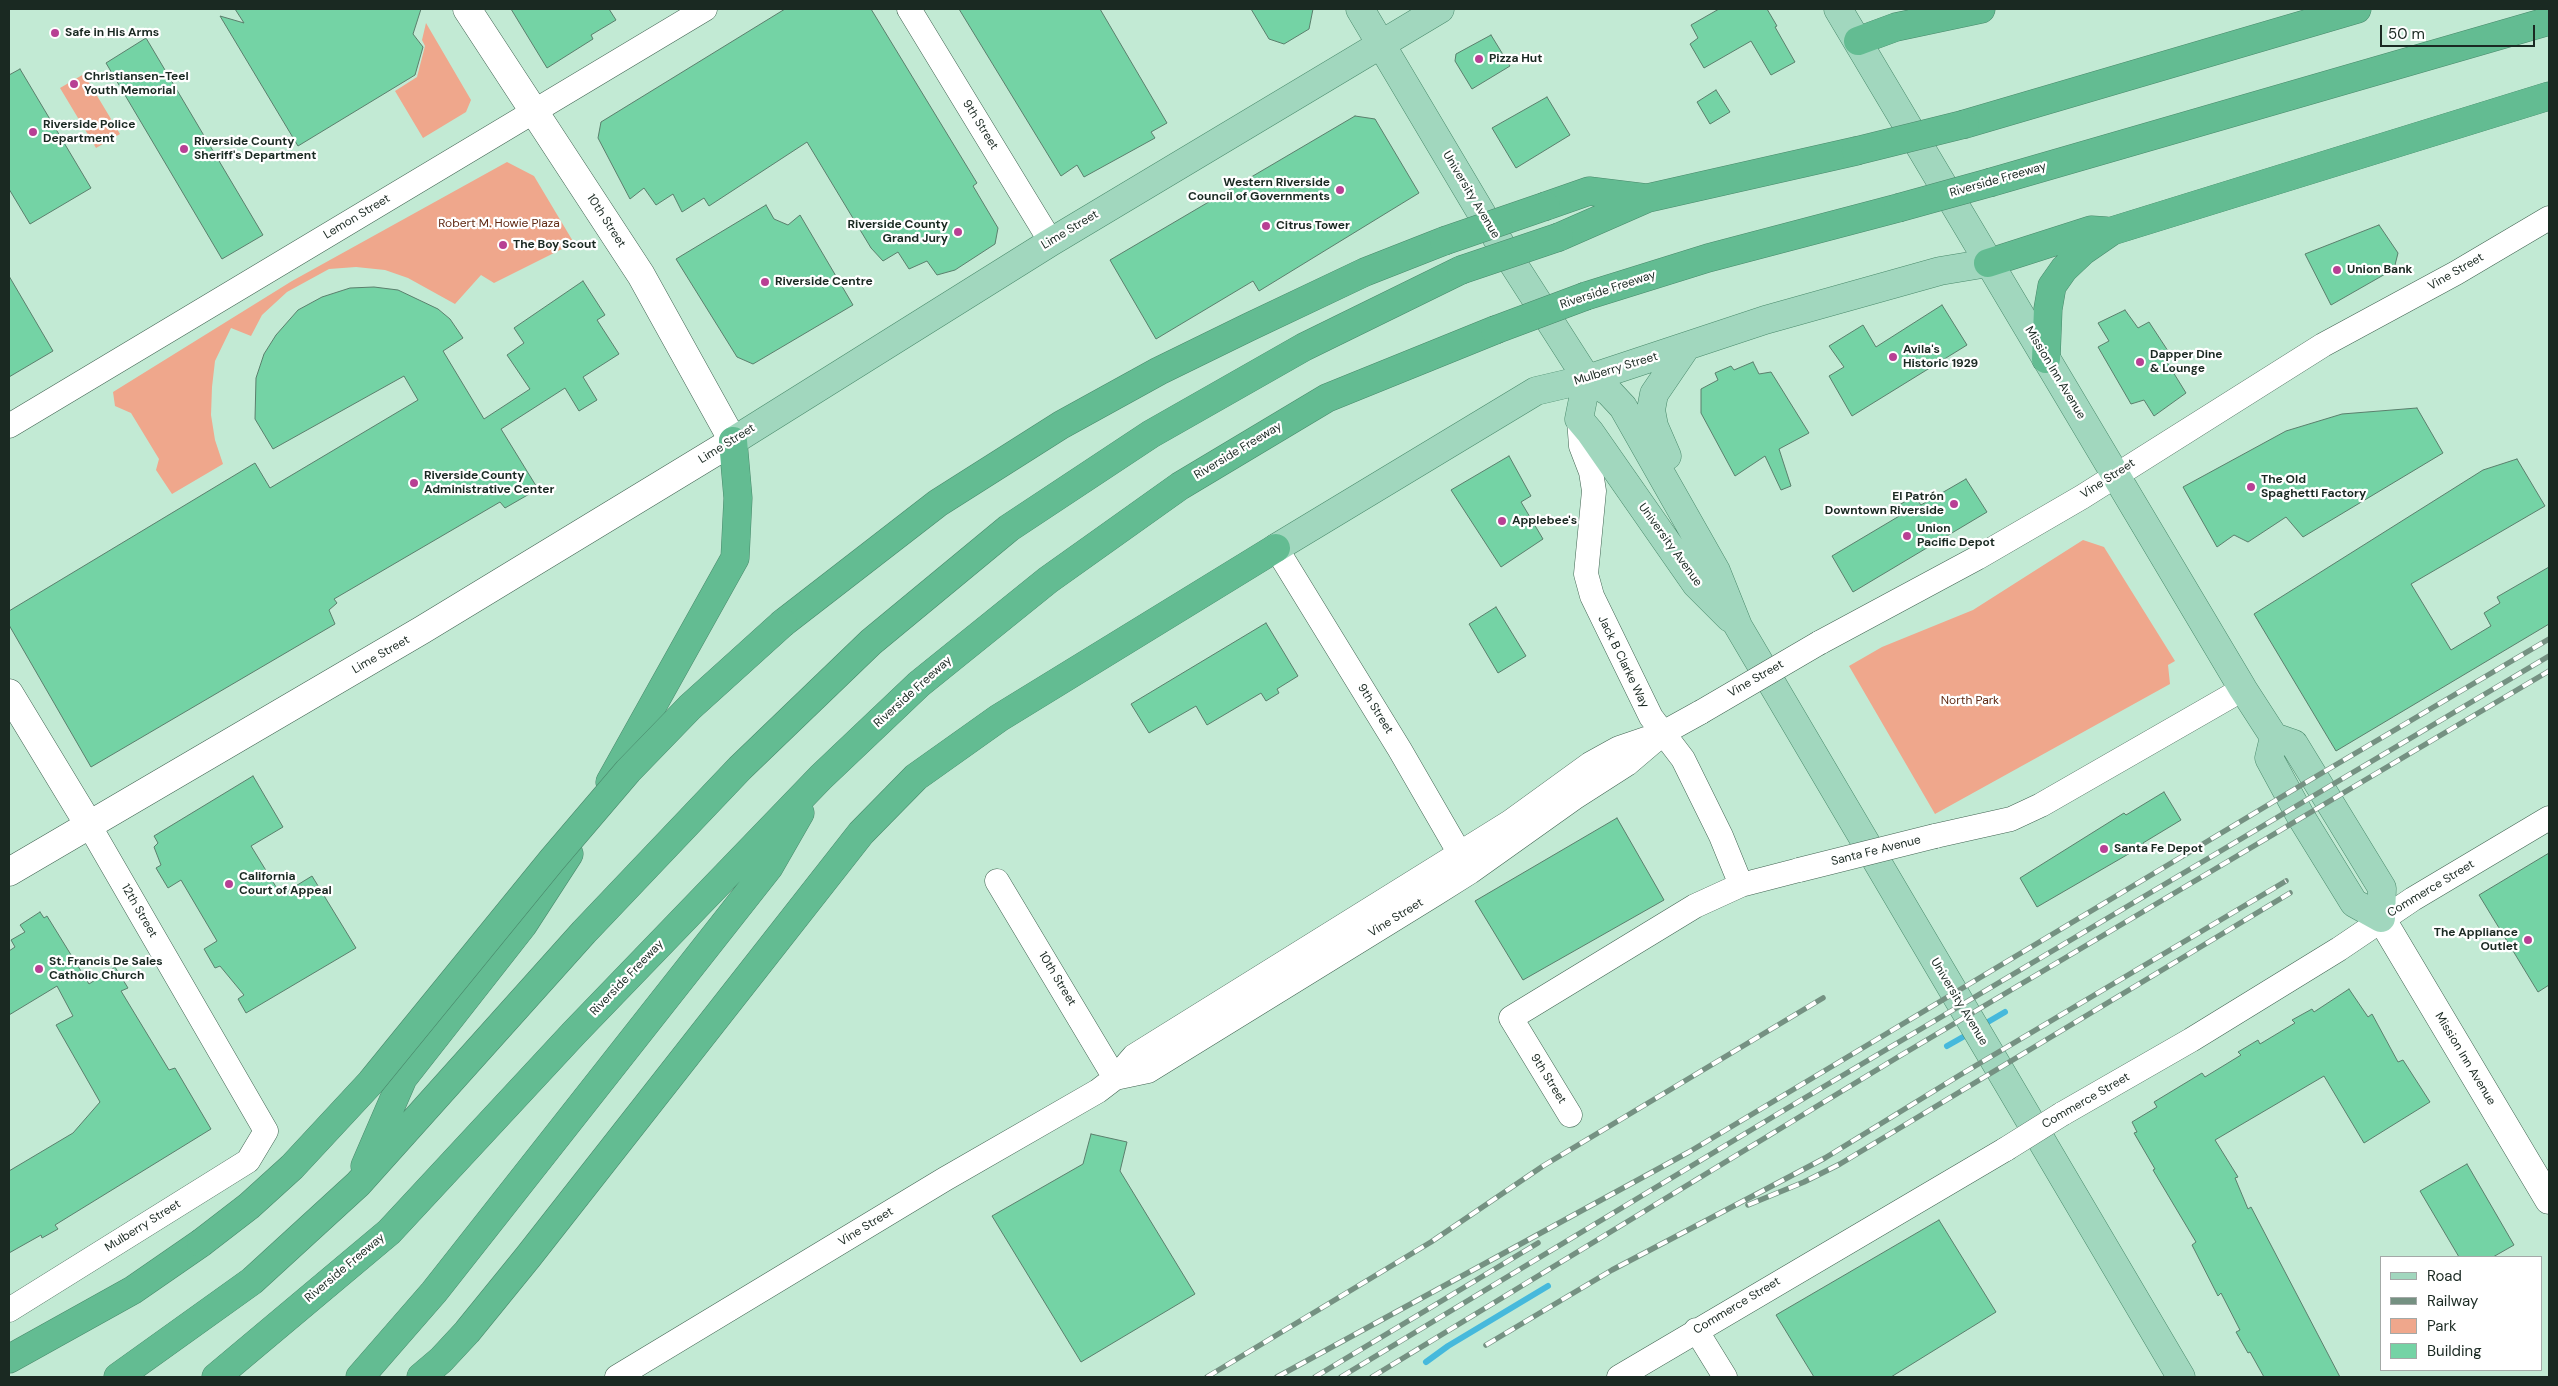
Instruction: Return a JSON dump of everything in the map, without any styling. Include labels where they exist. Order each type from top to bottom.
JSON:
[{"type":"highway","points":[[1858,41],[1896,27],[1981,9]]},
{"type":"highway","points":[[118,1377],[252,1281],[358,1184],[584,932],[740,768],[872,642],[1009,528],[1151,434],[1304,347],[1461,270],[1559,237],[1648,198],[1856,151],[1965,124],[2357,9]]},
{"type":"highway","name":"Riverside Freeway","points":[[216,1377],[388,1232],[574,1033],[821,777],[927,678],[1048,580],[1180,486],[1327,398],[1495,330],[1586,296],[1708,258],[1992,182],[2549,22]]},
{"type":"highway","points":[[2046,359],[2048,309],[2052,286],[2064,268],[2083,251],[2112,231],[2549,96]]},
{"type":"highway","points":[[9,1360],[133,1290],[201,1243],[249,1206],[292,1167],[371,1082],[527,890],[628,771],[690,708],[784,623],[938,503],[1061,424],[1159,371],[1365,272],[1444,241],[1589,191],[1648,198]]},
{"type":"highway","points":[[1988,263],[2091,230],[2112,231]]},
{"type":"highway","points":[[358,1184],[403,1078],[523,925],[560,869],[631,747],[735,558],[738,498],[733,441]]},
{"type":"highway","points":[[421,1377],[441,1360],[467,1332],[861,833],[916,777],[999,718],[1276,548]]},
{"type":"highway","points":[[360,1377],[434,1292],[769,867],[821,777]]},
{"type":"main road","name":"10th Street","points":[[467,9],[492,51],[535,111],[640,275],[733,441]]},
{"type":"main road","name":"University Avenue","points":[[1360,9],[1489,226],[1587,379],[1609,392],[1623,407],[1716,571],[1738,626],[2181,1377]]},
{"type":"main road","name":"Lime Street","points":[[9,872],[422,630],[733,441],[1051,242],[1440,9]]},
{"type":"main road","name":"Mission Inn Avenue","points":[[1838,9],[2243,688],[2274,737],[2294,744],[2382,888],[2382,918],[2549,1200]]},
{"type":"main road","name":"Mulberry Street","points":[[1276,548],[1536,391],[1587,379],[1765,320],[1940,271],[1988,263]]},
{"type":"main road","points":[[1674,498],[1677,478],[1654,426],[1651,410],[1654,394],[1686,347]]},
{"type":"main road","points":[[1579,419],[1587,379]]},
{"type":"main road","name":"University Avenue","points":[[1579,419],[1696,584],[1738,626]]},
{"type":"main road","name":"12th Street","points":[[9,693],[90,825]]},
{"type":"street","name":"Lemon Street","points":[[9,426],[705,9]]},
{"type":"street","name":"9th Street","points":[[909,9],[1051,242]]},
{"type":"street","name":"Vine Street","points":[[617,1377],[953,1174],[1098,1090],[1115,1078],[1134,1056],[1574,798],[1627,764],[1663,733],[1818,643],[1977,558],[2323,345],[2456,273],[2549,218]]},
{"type":"street","name":"Jack B Clarke Way","points":[[1579,419],[1580,446],[1591,472],[1594,491],[1586,556],[1586,574],[1590,588],[1601,617],[1650,717],[1683,759],[1731,859],[1741,885]]},
{"type":"street","name":"9th Street","points":[[1276,548],[1400,750],[1465,862]]},
{"type":"street","name":"Santa Fe Avenue","points":[[1510,1018],[1695,906],[1741,885],[1935,836],[2012,819],[2041,806],[2243,688]]},
{"type":"street","name":"Commerce Street","points":[[1619,1377],[2006,1149],[2062,1114],[2200,1035],[2338,949],[2382,918],[2549,818]]},
{"type":"street","name":"12th Street","points":[[90,825],[266,1131]]},
{"type":"street","name":"10th Street","points":[[997,881],[1115,1078]]},
{"type":"street","name":"9th Street","points":[[1510,1018],[1570,1115]]},
{"type":"street","name":"Mulberry Street","points":[[9,1310],[248,1160],[266,1131]]},
{"type":"street","points":[[1696,1330],[1725,1377]]},
{"type":"green space","points":[[426,23],[471,100],[466,112],[423,138],[395,91],[417,77],[425,46],[422,40]]},
{"type":"green space","points":[[84,74],[120,134],[96,148],[60,88]]},
{"type":"green space","name":"Robert M. Howie Plaza","points":[[507,162],[534,176],[574,243],[494,283],[481,275],[455,304],[408,278],[385,270],[356,267],[329,269],[287,292],[262,315],[251,336],[231,328],[215,361],[212,387],[211,415],[215,440],[223,464],[172,494],[156,470],[159,459],[131,413],[115,406],[113,392],[292,281]]},
{"type":"green space","name":"North Park","points":[[2083,540],[2104,547],[2175,661],[2168,665],[2170,684],[1935,814],[1849,666],[1882,647],[1973,610]]},
{"type":"building","points":[[235,9],[421,9],[413,34],[423,47],[415,75],[298,146],[220,16],[244,23]]},
{"type":"building","points":[[511,9],[609,9],[616,20],[591,35],[593,39],[547,68]]},
{"type":"building","points":[[785,9],[871,9],[977,183],[973,186],[998,228],[995,244],[955,270],[937,275],[927,261],[909,269],[898,252],[883,261],[871,248],[807,142],[709,206],[704,198],[682,212],[673,194],[656,205],[644,188],[630,199],[598,138],[601,122]]},
{"type":"building","points":[[959,9],[1100,9],[1167,123],[1151,132],[1155,138],[1084,177],[1077,165],[1061,176]]},
{"type":"building","points":[[1251,9],[1313,9],[1309,29],[1284,44],[1269,39]]},
{"type":"building","points":[[1719,9],[1767,9],[1795,62],[1771,75],[1751,41],[1704,68],[1690,44],[1698,38],[1691,25]]},
{"type":"building","points":[[1491,35],[1510,66],[1472,89],[1455,61],[1456,54]]},
{"type":"building","name":"Riverside County Sheriff's Department","points":[[146,38],[263,235],[222,259],[106,63]]},
{"type":"building","name":"Riverside Police Department","points":[[20,69],[91,188],[30,224],[9,189],[9,75]]},
{"type":"building","points":[[1716,90],[1730,112],[1710,124],[1697,102]]},
{"type":"building","points":[[1547,97],[1570,135],[1516,168],[1492,128]]},
{"type":"building","name":"Citrus Tower","points":[[1355,116],[1375,119],[1419,193],[1259,291],[1253,281],[1156,339],[1110,260]]},
{"type":"building","name":"Riverside Centre","points":[[766,205],[774,219],[788,225],[800,215],[853,305],[753,364],[737,357],[676,259]]},
{"type":"building","points":[[2379,225],[2398,253],[2394,269],[2331,305],[2305,254]]},
{"type":"building","points":[[9,276],[53,351],[9,377]]},
{"type":"building","points":[[583,281],[605,315],[597,320],[619,354],[583,377],[597,400],[579,411],[565,388],[501,429],[538,489],[505,508],[500,502],[334,599],[337,603],[329,610],[335,624],[91,767],[9,625],[9,611],[255,463],[270,488],[418,400],[404,376],[273,449],[255,419],[256,378],[264,354],[276,335],[298,310],[322,297],[350,288],[374,287],[398,290],[438,309],[450,319],[463,338],[443,351],[484,419],[530,389],[507,355],[524,343],[514,328]]},
{"type":"building","name":"Avila's Historic 1929","points":[[1942,305],[1967,345],[1852,416],[1829,376],[1844,367],[1829,346],[1863,325],[1876,347]]},
{"type":"building","points":[[2125,310],[2138,328],[2149,322],[2170,354],[2165,359],[2186,393],[2154,416],[2144,400],[2131,404],[2098,347],[2109,341],[2098,323]]},
{"type":"building","points":[[1753,362],[1759,374],[1771,372],[1809,433],[1779,449],[1791,486],[1781,490],[1765,456],[1735,476],[1701,413],[1701,389],[1718,380],[1715,373],[1731,366],[1734,370]]},
{"type":"building","points":[[2417,408],[2443,453],[2303,537],[2286,517],[2248,542],[2234,535],[2217,547],[2183,487],[2286,431],[2342,414]]},
{"type":"building","name":"Applebee's","points":[[1509,456],[1531,496],[1521,502],[1543,539],[1501,567],[1451,490]]},
{"type":"building","points":[[2517,459],[2545,506],[2411,584],[2451,650],[2491,626],[2484,613],[2500,603],[2497,597],[2549,567],[2549,624],[2336,751],[2254,614],[2483,470]]},
{"type":"building","name":"Union Pacific Depot","points":[[1966,479],[1987,512],[1853,592],[1832,556],[1901,515],[1896,507],[1914,496],[1921,505]]},
{"type":"building","points":[[1496,607],[1526,656],[1498,673],[1469,624]]},
{"type":"building","points":[[1266,623],[1298,676],[1277,689],[1279,693],[1266,701],[1261,693],[1207,725],[1196,706],[1149,733],[1131,704]]},
{"type":"building","name":"California Court of Appeal","points":[[253,776],[283,827],[251,846],[281,895],[312,876],[356,948],[246,1013],[238,999],[244,995],[220,966],[215,968],[204,949],[217,941],[181,880],[168,888],[156,868],[161,865],[154,847],[158,843],[154,836]]},
{"type":"building","name":"Santa Fe Depot","points":[[2164,792],[2181,820],[2143,843],[2144,845],[2037,907],[2020,878],[2124,813],[2126,815]]},
{"type":"building","points":[[1617,818],[1664,900],[1523,980],[1475,901]]},
{"type":"building","name":"The Appliance Outlet","points":[[2549,853],[2549,985],[2538,992],[2479,895]]},
{"type":"building","points":[[40,912],[44,918],[47,916],[89,984],[115,967],[128,988],[121,991],[169,1070],[175,1068],[211,1129],[55,1225],[58,1229],[42,1238],[41,1235],[9,1253],[9,1171],[73,1133],[100,1102],[56,1025],[73,1016],[57,986],[9,1015],[9,951],[15,947],[11,940],[25,932],[20,925]]},
{"type":"building","points":[[2349,989],[2368,1017],[2372,1014],[2398,1062],[2403,1060],[2430,1102],[2364,1143],[2324,1076],[2215,1140],[2238,1177],[2235,1178],[2248,1209],[2251,1207],[2340,1377],[2264,1377],[2236,1332],[2240,1330],[2221,1293],[2218,1296],[2192,1245],[2196,1242],[2153,1170],[2155,1169],[2134,1133],[2137,1132],[2132,1122],[2157,1107],[2154,1102],[2202,1073],[2205,1077],[2241,1055],[2238,1052],[2258,1040],[2260,1044],[2295,1023],[2292,1020],[2312,1009],[2314,1012]]},
{"type":"building","points":[[1091,1134],[1127,1142],[1120,1171],[1195,1294],[1081,1362],[992,1216],[1083,1164]]},
{"type":"building","points":[[2467,1164],[2514,1245],[2495,1256],[2458,1256],[2420,1191]]},
{"type":"building","points":[[1939,1220],[1996,1312],[1891,1377],[1814,1377],[1776,1315]]},
{"type":"waterway","points":[[1981,1026],[2005,1012]]},
{"type":"waterway","points":[[1947,1046],[1970,1033]]},
{"type":"waterway","points":[[1426,1362],[1448,1346],[1548,1286]]},
{"type":"railway","points":[[1277,1377],[1689,1152],[2549,639]]},
{"type":"railway","points":[[1341,1377],[1776,1115],[2549,656]]},
{"type":"railway","points":[[1372,1377],[1898,1057],[2549,671]]},
{"type":"railway","points":[[1486,1345],[1612,1270],[1825,1158],[1960,1075],[2286,881]]},
{"type":"railway","points":[[1748,1205],[1804,1182],[1840,1164],[2290,893]]},
{"type":"railway","points":[[1207,1377],[1431,1242],[1543,1166],[1823,998]]},
{"type":"railway","points":[[1315,1377],[1538,1243]]},
{"type":"place","name":"Safe in His Arms","points":[[55,33]]},
{"type":"place","name":"Pizza Hut","points":[[1479,59]]},
{"type":"place","name":"Christiansen-Teel Youth Memorial","points":[[74,84]]},
{"type":"place","name":"Riverside Police Department","points":[[33,132]]},
{"type":"place","name":"Riverside County Sheriff's Department","points":[[184,149]]},
{"type":"place","name":"Western Riverside Council of Governments","points":[[1340,190]]},
{"type":"place","name":"Citrus Tower","points":[[1266,226]]},
{"type":"place","name":"Riverside County Grand Jury","points":[[958,232]]},
{"type":"place","name":"The Boy Scout","points":[[503,245]]},
{"type":"place","name":"Union Bank","points":[[2337,270]]},
{"type":"place","name":"Riverside Centre","points":[[765,282]]},
{"type":"place","name":"Avila's Historic 1929","points":[[1893,357]]},
{"type":"place","name":"Dapper Dine & Lounge","points":[[2140,362]]},
{"type":"place","name":"Riverside County Administrative Center","points":[[414,483]]},
{"type":"place","name":"The Old Spaghetti Factory","points":[[2251,487]]},
{"type":"place","name":"El Patrón Downtown Riverside","points":[[1954,504]]},
{"type":"place","name":"Applebee's","points":[[1502,521]]},
{"type":"place","name":"Union Pacific Depot","points":[[1907,536]]},
{"type":"place","name":"Santa Fe Depot","points":[[2104,849]]},
{"type":"place","name":"California Court of Appeal","points":[[229,884]]},
{"type":"place","name":"The Appliance Outlet","points":[[2528,940]]},
{"type":"place","name":"St. Francis De Sales Catholic Church","points":[[39,969]]}]
